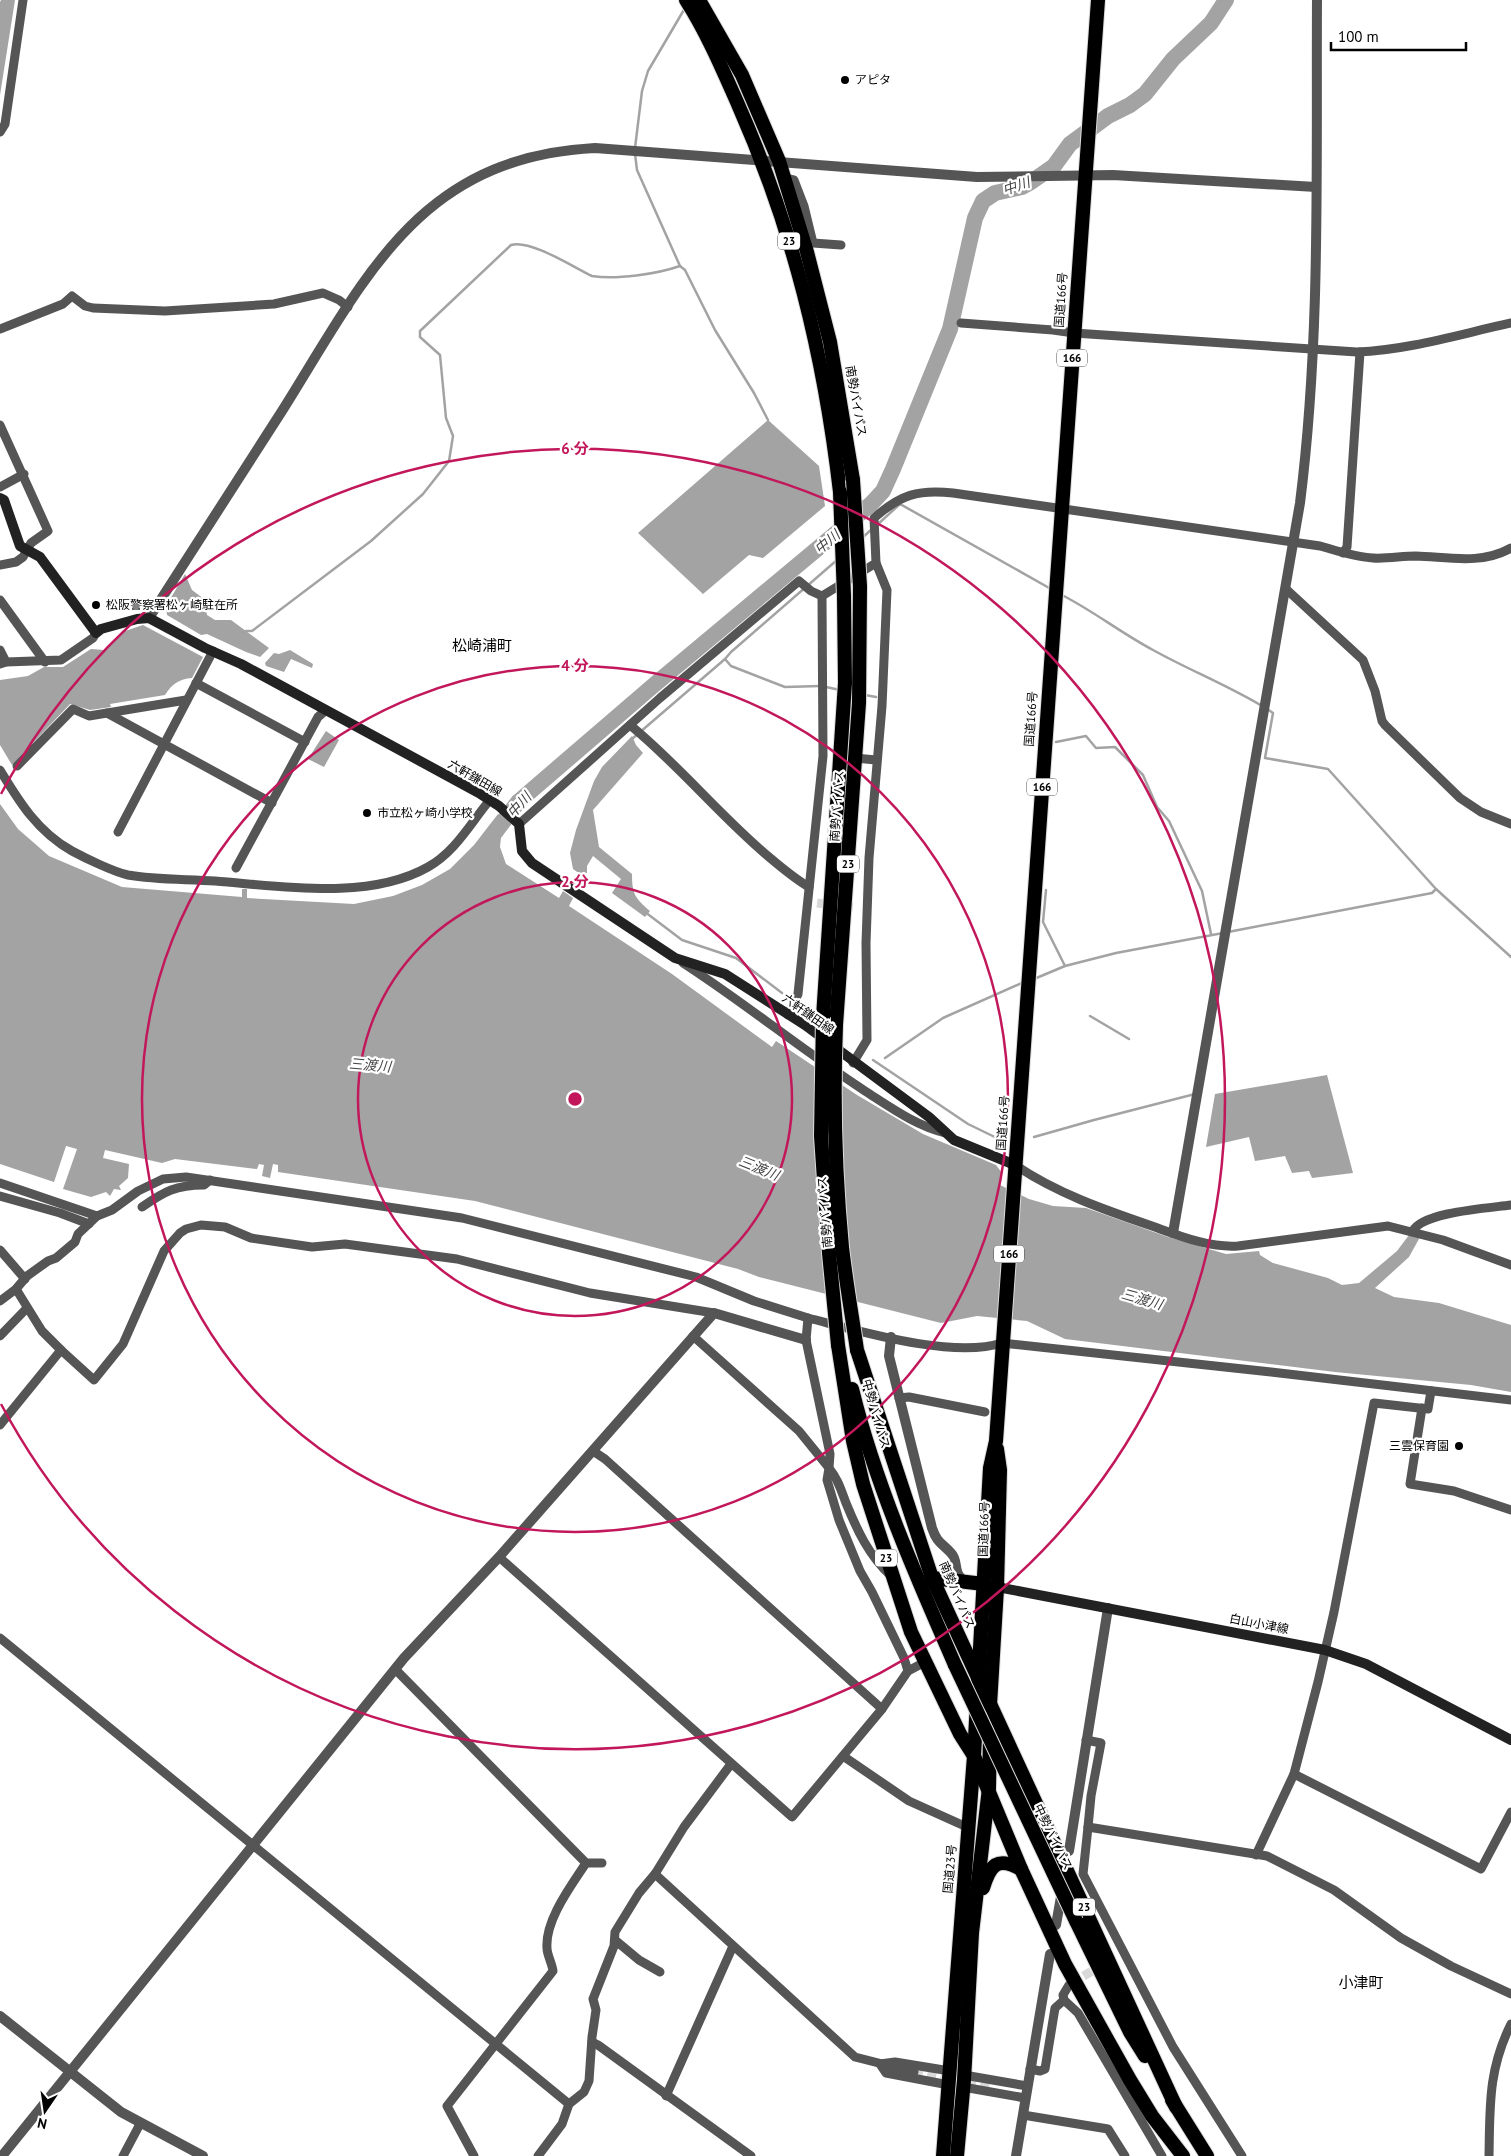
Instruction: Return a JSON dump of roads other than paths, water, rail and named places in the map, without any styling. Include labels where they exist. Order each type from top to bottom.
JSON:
[{"type":"highway","name":"国道166号","points":[[991,1586],[990,1468],[996,1441],[1098,0]]},
{"type":"highway","name":"南勢バイパス","points":[[692,2],[762,159],[796,261],[819,353],[833,431],[840,492],[845,683],[823,1017],[821,1136],[828,1243],[836,1315]]},
{"type":"highway","name":"南勢バイパス","points":[[692,2],[742,75],[779,161],[808,252],[830,342],[853,480],[860,586],[859,703],[836,1025],[834,1116],[843,1250],[846,1347],[935,1579],[978,1679]]},
{"type":"highway","name":"中勢バイパス","points":[[836,1315],[864,1400],[896,1520],[955,1665],[1130,2032],[1207,2156]]},
{"type":"highway","name":"23","points":[[846,1347],[853,1441],[863,1484],[910,1632],[989,1788],[1021,1869],[1065,1964],[1107,2042],[1152,2116],[1183,2156]]},
{"type":"highway","points":[[935,1579],[964,1581],[991,1586]]},
{"type":"highway","name":"23","points":[[957,2156],[964,2081],[972,1934],[989,1788],[991,1586]]},
{"type":"highway","name":"国道23号","points":[[943,2156],[969,1828],[978,1679],[991,1586]]},
{"type":"highway","name":"23","points":[[978,1679],[1176,2106]]},
{"type":"highway","name":"23","points":[[960,1734],[969,1769],[970,1810]]},
{"type":"highway","points":[[972,1934],[988,1872],[996,1865],[1004,1863],[1010,1863],[1021,1869]]},
{"type":"main road","points":[[0,498],[4,500],[20,546],[40,557],[96,632],[137,619],[153,621]]},
{"type":"main road","name":"六軒鎌田線","points":[[153,621],[326,710],[479,793],[499,806],[519,824],[520,843],[526,856],[567,886],[675,958],[725,974],[788,1015],[929,1117],[954,1140],[1015,1165]]},
{"type":"main road","name":"白山小津線","points":[[991,1586],[1325,1650],[1366,1664],[1511,1740]]},
{"type":"street","points":[[0,132],[5,124],[23,0]]},
{"type":"street","points":[[1173,1233],[1226,939],[1263,714],[1267,702],[1294,542],[1308,443],[1313,349],[1317,0]]},
{"type":"street","points":[[153,621],[348,307],[384,254],[400,235],[431,206],[460,187],[499,167],[552,152],[595,148],[762,159],[977,177],[1113,175],[1316,188]]},
{"type":"street","points":[[784,178],[794,180],[804,206],[813,243],[841,245]]},
{"type":"street","points":[[0,329],[64,304],[72,296],[85,306],[93,308],[165,311],[274,304],[323,293],[340,300],[348,307]]},
{"type":"street","points":[[961,324],[1360,352],[1424,343],[1511,323]]},
{"type":"street","points":[[1343,553],[1347,547],[1360,352]]},
{"type":"street","points":[[0,425],[24,474],[48,531],[31,543],[23,557],[16,562],[0,565]]},
{"type":"street","points":[[0,487],[24,474]]},
{"type":"street","points":[[853,1063],[867,1040],[866,943],[876,760],[882,706],[887,590],[876,563],[874,518],[890,504],[898,499],[927,491],[1294,542],[1374,558],[1414,556],[1462,560],[1489,557],[1511,548]]},
{"type":"street","points":[[822,596],[876,563]]},
{"type":"street","points":[[519,824],[636,730],[799,581],[810,591],[822,596]]},
{"type":"street","points":[[1286,589],[1363,660],[1375,691],[1384,725],[1460,798],[1481,812],[1511,824]]},
{"type":"street","points":[[788,1015],[798,994],[812,903],[810,887],[823,756],[822,596]]},
{"type":"street","points":[[0,600],[45,662]]},
{"type":"street","points":[[0,650],[3,663],[62,660],[93,638],[96,632]]},
{"type":"street","points":[[118,832],[196,683],[209,650]]},
{"type":"street","points":[[196,683],[305,742]]},
{"type":"street","points":[[17,766],[72,709],[89,716],[186,700]]},
{"type":"street","points":[[236,868],[318,717],[326,710]]},
{"type":"street","points":[[107,713],[272,802]]},
{"type":"street","points":[[636,730],[659,748],[748,840],[798,881],[810,887]]},
{"type":"street","points":[[823,756],[840,758]]},
{"type":"street","points":[[855,758],[876,760]]},
{"type":"street","points":[[0,770],[22,806],[50,837],[73,851],[126,874],[336,889],[377,885],[428,868],[445,856],[456,844],[489,800]]},
{"type":"street","points":[[856,908],[868,909]]},
{"type":"street","points":[[675,958],[728,992],[797,1045],[888,1106],[928,1129],[946,1133]]},
{"type":"street","points":[[1015,1165],[1029,1174],[1099,1208],[1173,1233],[1226,1247],[1388,1226],[1413,1231],[1511,1265]]},
{"type":"street","points":[[0,1301],[17,1291],[24,1280],[75,1242],[78,1234],[97,1216],[112,1210],[138,1191],[163,1179],[186,1177],[462,1218],[696,1277],[754,1301],[808,1318],[945,1347],[989,1347],[1002,1343],[1511,1400]]},
{"type":"street","points":[[142,1206],[166,1191],[189,1185],[204,1185],[210,1180]]},
{"type":"street","points":[[0,1183],[97,1216]]},
{"type":"street","points":[[0,1196],[60,1213],[89,1224]]},
{"type":"street","points":[[1413,1231],[1421,1222],[1442,1215],[1511,1205]]},
{"type":"street","points":[[17,1291],[42,1330],[94,1380],[123,1344],[164,1251],[180,1233],[186,1229],[201,1225],[225,1226],[251,1238],[293,1244],[322,1247],[345,1244],[457,1259],[590,1293],[714,1313],[806,1340]]},
{"type":"street","points":[[0,1250],[24,1280]]},
{"type":"street","points":[[0,1336],[27,1308]]},
{"type":"street","points":[[2,2156],[395,1669],[499,1558],[714,1313]]},
{"type":"street","points":[[808,1318],[806,1340],[830,1454],[827,1480],[839,1520],[860,1571],[880,1608],[904,1658],[908,1671]]},
{"type":"street","points":[[693,1336],[799,1431],[837,1478],[856,1526],[873,1558],[893,1577]]},
{"type":"street","points":[[891,1337],[889,1356],[934,1533],[941,1545],[952,1553],[957,1573],[964,1581]]},
{"type":"street","points":[[0,1425],[61,1350]]},
{"type":"street","points":[[1256,1855],[1294,1774],[1334,1612],[1374,1402],[1428,1409],[1431,1391]]},
{"type":"street","points":[[899,1398],[908,1397],[985,1412]]},
{"type":"street","points":[[1422,1408],[1410,1484],[1454,1491],[1511,1510]]},
{"type":"street","points":[[593,1451],[626,1478],[882,1709]]},
{"type":"street","points":[[499,1558],[792,1817],[882,1709],[908,1671],[925,1662]]},
{"type":"street","points":[[935,1579],[947,1573],[954,1562]]},
{"type":"street","points":[[1069,1851],[1108,1608]]},
{"type":"street","points":[[0,1638],[569,2104]]},
{"type":"street","points":[[395,1669],[586,1863],[602,1863]]},
{"type":"street","points":[[1086,1740],[1101,1743],[1091,1796],[1083,1874],[1173,2047],[1242,2156]]},
{"type":"street","points":[[843,1756],[909,1801],[969,1828]]},
{"type":"street","points":[[538,2156],[562,2124],[569,2104],[584,2092],[589,2081],[596,2010],[593,1999],[615,1940],[615,1932],[634,1901],[655,1874],[684,1827],[731,1764]]},
{"type":"street","points":[[1294,1774],[1481,1869],[1511,1812]]},
{"type":"street","points":[[1088,1827],[1267,1856],[1334,1890],[1401,1938],[1452,1966],[1511,1994]]},
{"type":"street","points":[[474,2156],[447,2106],[552,1971],[551,1960],[546,1950],[551,1926],[557,1909],[586,1863]]},
{"type":"street","points":[[655,1874],[855,2057],[914,2072]]},
{"type":"street","points":[[1056,1925],[1063,1885]]},
{"type":"street","points":[[615,1940],[639,1960],[660,1972]]},
{"type":"street","points":[[666,2096],[733,1946]]},
{"type":"street","points":[[1113,1959],[1122,1952]]},
{"type":"street","points":[[1016,2156],[1050,1954]]},
{"type":"street","points":[[1069,1986],[1063,1995],[1064,2000],[1078,2012],[1162,2156]]},
{"type":"street","points":[[1030,2069],[1040,2071],[1045,2068],[1055,2008],[1064,2000]]},
{"type":"street","points":[[0,2016],[120,2112],[203,2156]]},
{"type":"street","points":[[1489,2156],[1489,2106],[1493,2077],[1511,2024]]},
{"type":"street","points":[[592,2042],[751,2156]]},
{"type":"street","points":[[880,2064],[895,2062],[949,2078]]},
{"type":"street","points":[[880,2064],[886,2073],[949,2078]]},
{"type":"street","points":[[964,2081],[1026,2092]]},
{"type":"street","points":[[993,2086],[1026,2092]]},
{"type":"street","points":[[1023,2115],[1108,2129],[1125,2156]]},
{"type":"street","points":[[123,2156],[140,2124]]},
{"type":"water","points":[[1,0],[15,0],[0,95],[0,2]]},
{"type":"water","points":[[768,420],[819,466],[825,506],[763,558],[749,555],[703,594],[638,533]]},
{"type":"water","points":[[185,574],[192,590],[204,599],[207,615],[215,620],[231,620],[269,648],[260,657],[207,634],[201,635],[167,615],[166,606]]},
{"type":"water","points":[[143,625],[203,657],[192,678],[176,683],[165,695],[110,704],[111,707],[90,710],[70,704],[12,765],[0,745],[0,680],[28,676],[44,667],[63,667],[91,649],[104,650],[125,631]]},
{"type":"water","points":[[290,650],[313,664],[312,668],[291,659],[284,672],[266,666],[265,663],[274,653],[279,654]]},
{"type":"water","points":[[326,731],[339,740],[324,767],[308,759]]},
{"type":"water","points":[[632,736],[636,745],[643,753],[593,810],[599,847],[632,874],[635,895],[650,911],[645,917],[612,893],[621,879],[593,856],[587,866],[587,873],[580,874],[573,869],[570,853],[576,830],[594,781],[602,767]]},
{"type":"water","name":"三渡川","points":[[0,804],[18,829],[49,856],[122,887],[242,897],[242,889],[247,889],[247,898],[354,904],[393,896],[422,885],[450,869],[474,845],[498,814],[509,825],[501,837],[500,847],[506,864],[559,898],[563,891],[573,898],[569,906],[672,974],[772,1047],[776,1041],[857,1095],[923,1134],[996,1165],[1002,1173],[1000,1185],[1029,1199],[1053,1206],[1086,1208],[1168,1237],[1226,1254],[1259,1251],[1260,1255],[1273,1263],[1328,1278],[1342,1285],[1359,1283],[1397,1251],[1409,1235],[1420,1237],[1409,1257],[1375,1288],[1394,1297],[1439,1303],[1511,1325],[1511,1392],[1471,1385],[1335,1372],[1065,1339],[1027,1321],[977,1316],[941,1323],[759,1277],[738,1269],[475,1201],[278,1172],[278,1165],[273,1164],[270,1178],[262,1176],[264,1165],[259,1164],[257,1169],[175,1159],[162,1163],[105,1150],[103,1158],[129,1164],[128,1178],[119,1186],[121,1190],[114,1189],[110,1196],[106,1192],[91,1197],[63,1189],[77,1149],[66,1146],[54,1182],[0,1164]]},
{"type":"water","points":[[1327,1075],[1353,1173],[1312,1178],[1309,1171],[1292,1173],[1285,1156],[1255,1161],[1249,1137],[1206,1147],[1215,1094]]},
{"type":"waterway","name":"中川","points":[[491,838],[518,802],[654,685],[871,504],[883,491],[950,329],[975,218],[983,201],[995,193],[1022,187],[1031,182],[1054,166],[1070,144],[1108,116],[1130,105],[1145,94],[1173,59],[1211,23],[1226,0]]},
{"type":"waterway","points":[[635,148],[642,91],[648,71],[685,8]]},
{"type":"waterway","points":[[635,154],[637,170],[680,266],[685,270],[715,330],[754,393],[768,420]]},
{"type":"waterway","points":[[246,631],[252,631],[371,541],[423,494],[449,461],[453,436],[446,418],[440,355],[420,337],[420,331],[511,245],[519,244],[540,250],[592,276],[636,276],[680,266]]},
{"type":"waterway","points":[[877,525],[900,504],[1051,589]]},
{"type":"waterway","points":[[862,538],[872,529]]},
{"type":"waterway","points":[[725,659],[837,560]]},
{"type":"waterway","points":[[1060,594],[1153,650],[1262,706]]},
{"type":"waterway","points":[[632,739],[725,659],[731,666],[785,687],[820,686]]},
{"type":"waterway","points":[[826,687],[840,690]]},
{"type":"waterway","points":[[865,695],[876,697]]},
{"type":"waterway","points":[[1267,709],[1273,713],[1265,758],[1328,769],[1436,889],[1511,957]]},
{"type":"waterway","points":[[1056,742],[1086,736],[1096,748],[1115,747],[1143,775],[1157,807],[1169,821],[1202,891],[1211,934]]},
{"type":"waterway","points":[[574,887],[581,871]]},
{"type":"waterway","points":[[1228,932],[1432,893],[1436,889]]},
{"type":"waterway","points":[[1046,890],[1043,922],[1065,966]]},
{"type":"waterway","points":[[645,912],[682,940],[736,958],[782,993]]},
{"type":"waterway","points":[[1034,979],[1065,966],[1116,953],[1223,933]]},
{"type":"waterway","points":[[885,1058],[943,1018],[1024,982]]},
{"type":"waterway","points":[[1090,1016],[1129,1039]]},
{"type":"waterway","points":[[873,1060],[968,1124],[1003,1141]]},
{"type":"waterway","points":[[1034,1137],[1195,1094]]},
{"type":"tunnel","points":[[817,903],[856,908]]},
{"type":"tunnel","points":[[1072,1983],[1102,1965]]},
{"type":"tunnel","points":[[914,2072],[993,2086]]},
{"type":"place","name":"アピタ","points":[[845,80]]},
{"type":"place","name":"松阪警察署松ヶ崎駐在所","points":[[96,605]]},
{"type":"place","name":"市立松ヶ崎小学校","points":[[367,813]]},
{"type":"place","name":"三雲保育園","points":[[1459,1446]]},
{"type":"district","name":"松崎浦町","points":[[482,646]]},
{"type":"district","name":"小津町","points":[[1361,1983]]}]
